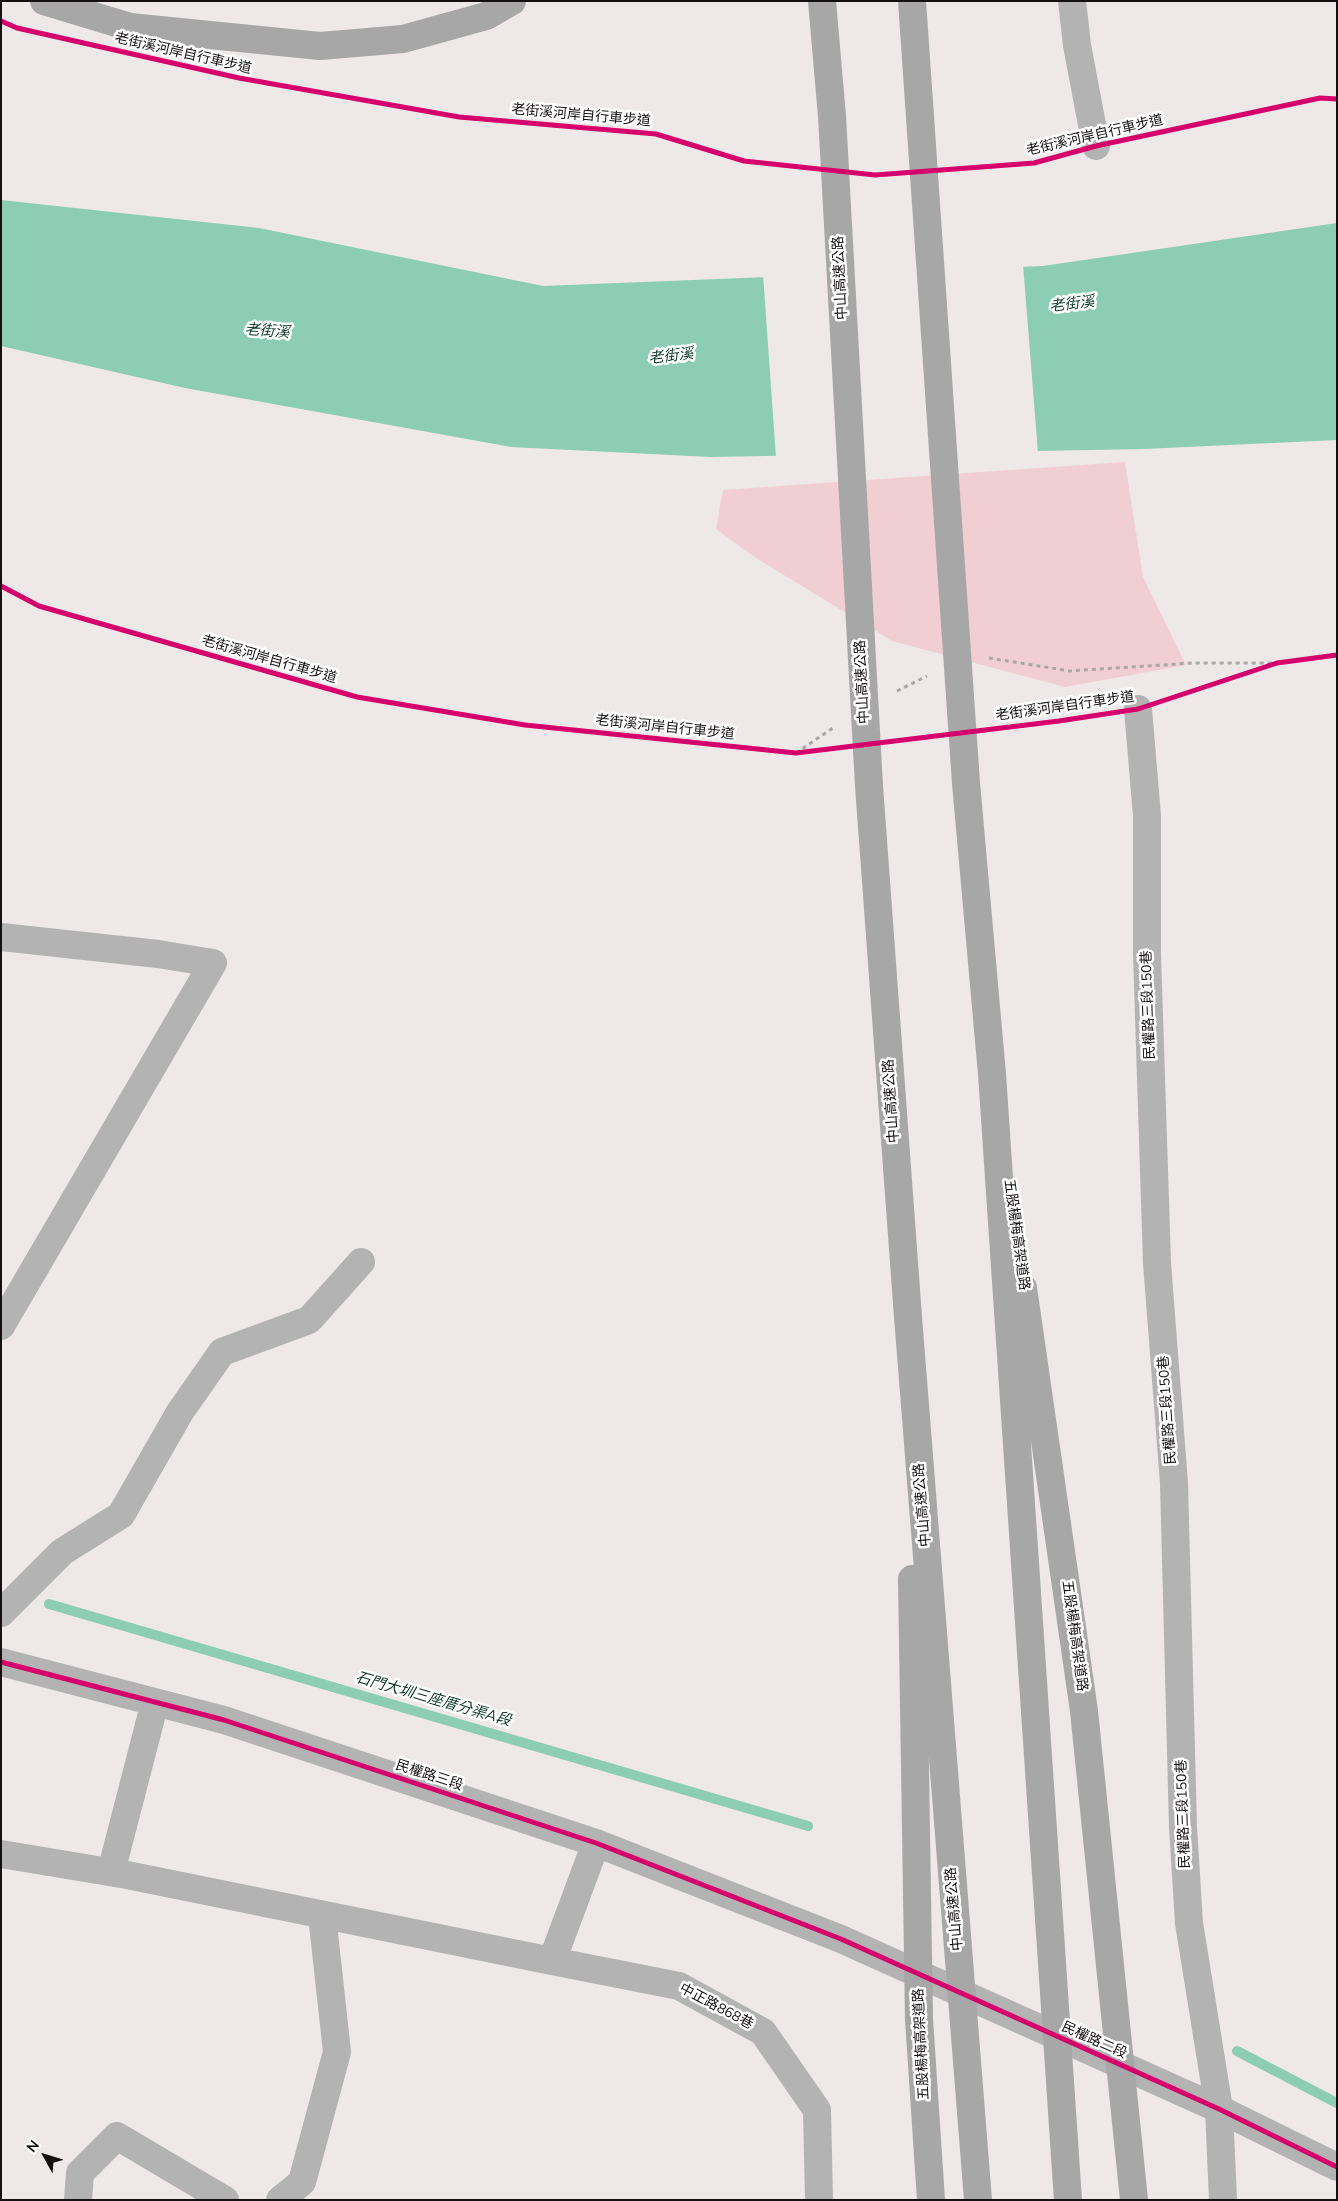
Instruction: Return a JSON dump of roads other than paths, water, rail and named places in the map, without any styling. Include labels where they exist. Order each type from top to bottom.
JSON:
[{"type":"highway","points":[[44,1],[130,27],[320,46],[403,39],[486,16],[512,1]]},
{"type":"highway","name":"中山高速公路","points":[[822,1],[832,116],[869,786],[908,1317],[978,2200]]},
{"type":"highway","points":[[912,1],[966,783],[992,1074],[1068,2200]]},
{"type":"highway","name":"五股楊梅高架道路","points":[[992,1074],[1084,1711],[1134,2200]]},
{"type":"highway","name":"五股楊梅高架道路","points":[[908,1317],[919,2018],[931,2200]]},
{"type":"street","points":[[1072,1],[1077,45],[1096,146]]},
{"type":"street","name":"民權路三段150巷","points":[[1138,709],[1147,816],[1147,954],[1156,1243],[1174,1483],[1183,1827],[1189,1922],[1219,2109],[1223,2200]]},
{"type":"street","points":[[1,937],[213,963],[1,1326]]},
{"type":"street","points":[[1,1613],[62,1552],[122,1515],[180,1412],[222,1352],[309,1320],[361,1262]]},
{"type":"street","name":"民權路三段","points":[[1,1662],[224,1720],[596,1843],[841,1939]]},
{"type":"street","points":[[111,1872],[155,1702]]},
{"type":"street","points":[[552,1961],[596,1843]]},
{"type":"street","name":"中正路868巷","points":[[1,1854],[111,1872],[679,1986],[763,2032],[817,2110],[820,2200]]},
{"type":"street","points":[[280,2200],[302,2182],[337,2052],[322,1915]]},
{"type":"street","name":"民權路二段","points":[[841,1939],[1219,2109],[1337,2167]]},
{"type":"street","points":[[78,2200],[80,2172],[117,2136],[225,2200]]},
{"type":"water","name":"老街溪","points":[[1,200],[259,228],[543,286],[1043,266],[1337,223],[1337,440],[1143,449],[711,457],[511,447],[185,388],[1,346]]},
{"type":"waterway","name":"石門大圳三座厝分渠A段","points":[[49,1604],[808,1826]]},
{"type":"waterway","name":"石門大圳三座厝分渠A段","points":[[1237,2051],[1337,2103]]}]
